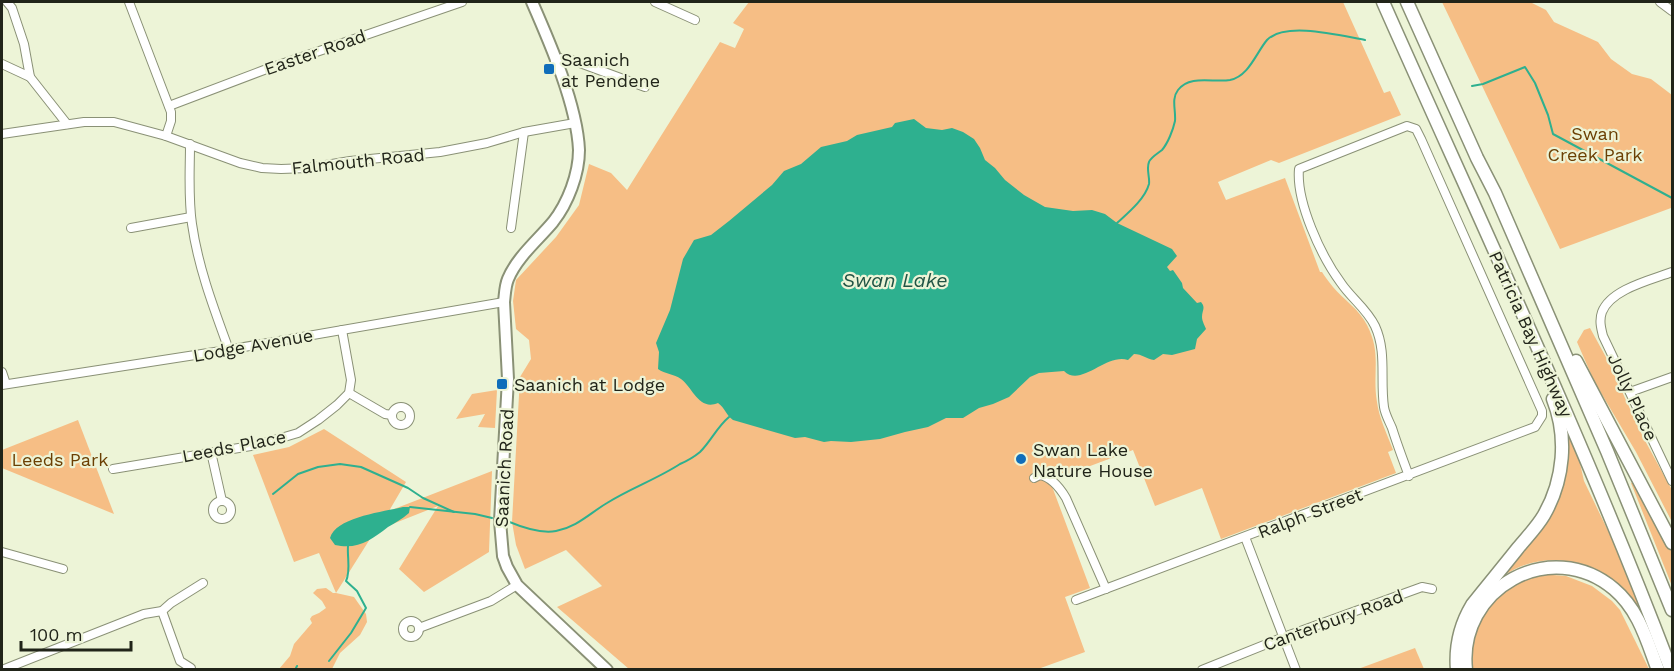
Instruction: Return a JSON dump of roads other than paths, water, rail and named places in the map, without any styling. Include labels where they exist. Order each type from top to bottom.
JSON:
[{"type":"highway","name":"Patricia Bay Highway","points":[[1383,2],[1602,496],[1671,669]]},
{"type":"highway","name":"Patricia Bay Highway","points":[[1407,2],[1495,193],[1607,451],[1672,610]]},
{"type":"highway","points":[[1495,193],[1522,244],[1588,385],[1672,543]]},
{"type":"highway","points":[[1457,669],[1457,644],[1466,614],[1544,515],[1555,490],[1560,470],[1561,428],[1556,407],[1512,306],[1506,278]]},
{"type":"highway","points":[[1466,669],[1465,650],[1472,624],[1480,607],[1503,585],[1527,572],[1556,568],[1576,570],[1594,576],[1614,589],[1632,609],[1658,669]]},
{"type":"main road","name":"Saanich Road","points":[[532,2],[555,61],[575,123],[579,151],[569,196],[552,223],[516,265],[507,280],[504,302],[508,379],[500,520],[503,556],[517,585],[607,669]]},
{"type":"street","points":[[7,2],[12,8],[24,44],[30,77]]},
{"type":"street","points":[[129,2],[169,106],[172,117],[166,136]]},
{"type":"street","name":"Easter Road","points":[[169,106],[264,70],[462,2]]},
{"type":"street","points":[[655,2],[695,20]]},
{"type":"street","points":[[1660,2],[1672,11]]},
{"type":"street","points":[[555,61],[569,58],[645,87]]},
{"type":"street","points":[[2,64],[30,77],[67,124]]},
{"type":"street","name":"Falmouth Road","points":[[2,134],[67,124],[114,122],[166,136],[240,163],[281,169],[308,168],[350,161],[440,152],[487,143],[524,132],[575,123]]},
{"type":"street","name":"Ralph Street","points":[[1076,600],[1409,476],[1535,427],[1540,420],[1542,411],[1421,139],[1416,129],[1407,126],[1299,169],[1298,181],[1306,214],[1329,266],[1342,285],[1365,309],[1376,329],[1382,347],[1384,409],[1409,476]]},
{"type":"street","points":[[511,228],[524,132]]},
{"type":"street","points":[[190,144],[191,218],[208,290],[229,350]]},
{"type":"street","points":[[131,228],[191,218]]},
{"type":"street","name":"Jolly Place","points":[[1672,272],[1620,292],[1610,299],[1602,312],[1600,323],[1603,336],[1672,481]]},
{"type":"street","name":"Lodge Avenue","points":[[4,384],[229,350],[504,302]]},
{"type":"street","points":[[342,330],[351,380],[349,393],[385,414],[392,415]]},
{"type":"street","points":[[2,372],[4,384]]},
{"type":"street","points":[[1630,392],[1672,376]]},
{"type":"street","name":"Leeds Place","points":[[113,469],[269,442],[298,432],[318,420],[349,393]]},
{"type":"street","points":[[211,452],[222,501]]},
{"type":"street","points":[[1034,478],[1044,476],[1061,490],[1106,589]]},
{"type":"street","points":[[1245,537],[1296,669]]},
{"type":"street","points":[[2,552],[63,568]]},
{"type":"street","points":[[2,669],[144,614],[162,611],[203,583]]},
{"type":"street","points":[[419,628],[491,602],[517,585]]},
{"type":"street","name":"Canterbury Road","points":[[1202,669],[1422,587],[1432,589]]},
{"type":"street","points":[[162,611],[180,662],[191,669]]},
{"type":"water","name":"Swan Lake","points":[[914,119],[926,128],[942,130],[952,128],[974,139],[985,160],[1005,180],[1024,195],[1045,207],[1073,211],[1092,210],[1105,214],[1117,223],[1172,249],[1177,256],[1167,267],[1170,271],[1173,270],[1183,288],[1203,306],[1202,319],[1206,329],[1197,339],[1195,349],[1172,355],[1163,354],[1154,360],[1134,354],[1128,360],[1111,361],[1078,375],[1071,375],[1064,371],[1039,373],[1030,377],[1009,397],[979,408],[963,418],[946,418],[928,427],[880,439],[851,442],[824,442],[805,437],[795,438],[733,420],[718,403],[706,404],[681,379],[658,369],[659,352],[656,343],[670,310],[683,259],[694,240],[711,235],[772,185],[784,171],[801,164],[821,147]]},
{"type":"water","points":[[410,507],[409,513],[364,543],[351,546],[335,545],[330,538],[334,531],[350,520]]},
{"type":"waterway","points":[[1117,223],[1136,205],[1147,190],[1149,162],[1162,150],[1170,136],[1175,121],[1175,97],[1183,85],[1202,80],[1224,81],[1237,78],[1247,69],[1267,40],[1275,34],[1287,31],[1314,31],[1365,40]]},
{"type":"waterway","points":[[1472,86],[1483,84],[1525,67],[1535,83],[1553,134],[1672,198]]},
{"type":"waterway","points":[[507,521],[524,528],[544,532],[564,529],[695,456],[729,417]]},
{"type":"waterway","points":[[273,494],[298,474],[318,467],[340,464],[361,467],[454,512]]},
{"type":"waterway","points":[[410,507],[492,518]]},
{"type":"waterway","points":[[329,661],[351,633],[366,608],[357,591],[346,581],[349,568],[348,546]]},
{"type":"waterway","points":[[295,670],[297,666]]},
{"type":"place","name":"Saanich at Pendene","points":[[549,69]]},
{"type":"place","name":"Saanich at Lodge","points":[[502,384]]},
{"type":"place","name":"Swan Lake Nature House","points":[[1021,459]]},
{"type":"park label","name":"Swan Creek Park","points":[[1595,143]]},
{"type":"park label","name":"Leeds Park","points":[[60,459]]}]
